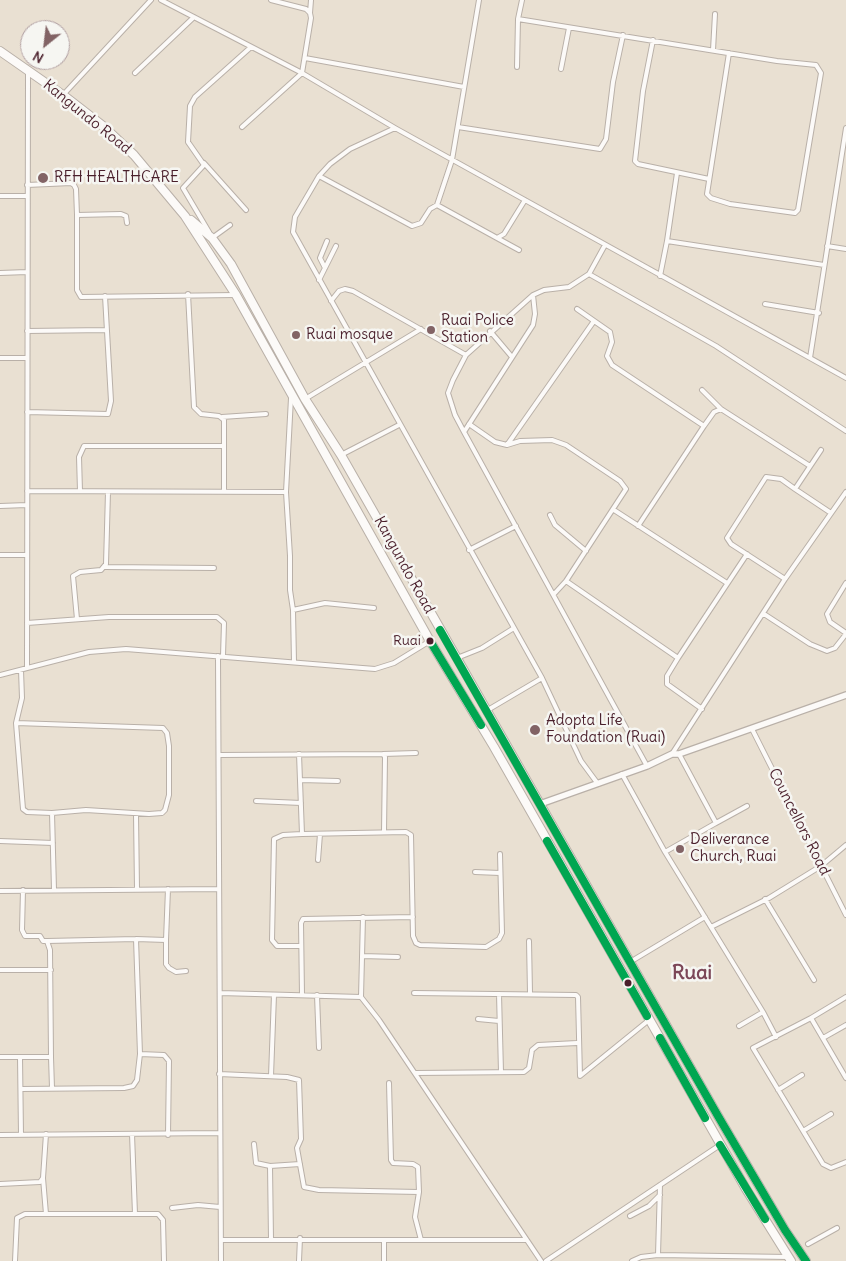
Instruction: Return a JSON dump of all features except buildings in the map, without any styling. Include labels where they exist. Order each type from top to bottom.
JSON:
[{"type":"highway","name":"Kangundo Road","points":[[0,51],[63,95],[134,154],[185,216],[236,295],[430,641],[494,747],[720,1145],[790,1259]]},
{"type":"highway","name":"Kangundo Road","points":[[185,216],[212,238],[231,264],[305,399],[341,455],[718,1116],[785,1230],[806,1261]]},
{"type":"highway","points":[[221,272],[224,266],[231,264]]},
{"type":"highway","points":[[443,662],[456,657]]},
{"type":"street","points":[[63,95],[151,0]]},
{"type":"street","points":[[161,0],[302,73],[452,160],[846,378]]},
{"type":"street","points":[[271,0],[306,9],[310,13]]},
{"type":"street","points":[[242,126],[302,73],[311,18],[311,0]]},
{"type":"street","points":[[319,176],[412,226],[421,223],[434,206],[437,205],[452,160],[479,0]]},
{"type":"street","points":[[518,68],[518,19],[522,0]]},
{"type":"street","points":[[712,50],[715,14]]},
{"type":"street","points":[[135,73],[194,17]]},
{"type":"street","points":[[518,19],[816,65],[820,71],[798,210],[793,214],[714,199],[707,194],[729,53]]},
{"type":"street","points":[[561,69],[569,28]]},
{"type":"street","points":[[458,127],[600,149],[606,139],[613,82],[623,35]]},
{"type":"street","points":[[654,40],[643,90],[635,161],[638,164],[709,180]]},
{"type":"street","points":[[246,210],[188,142],[191,102],[251,47]]},
{"type":"street","points":[[305,58],[464,87]]},
{"type":"street","points":[[27,667],[26,196],[28,71]]},
{"type":"street","points":[[395,128],[339,156],[319,176],[292,225],[292,232],[398,425],[542,678],[581,761],[599,784]]},
{"type":"street","points":[[810,358],[846,128]]},
{"type":"street","points":[[203,161],[202,168],[184,185],[183,191],[212,238],[230,226]]},
{"type":"street","points":[[660,276],[677,172]]},
{"type":"street","points":[[27,185],[70,183],[76,188],[78,294],[84,298],[188,294],[236,295]]},
{"type":"street","points":[[0,196],[26,196]]},
{"type":"street","points":[[497,238],[504,234],[525,200]]},
{"type":"street","points":[[437,205],[519,250]]},
{"type":"street","points":[[77,215],[121,214],[126,216],[127,223]]},
{"type":"street","points":[[324,268],[320,258],[327,241]]},
{"type":"street","points":[[667,241],[824,265]]},
{"type":"street","points":[[605,245],[589,274],[569,287],[544,290],[533,295],[490,331],[466,356],[452,380],[448,394],[449,401],[464,432],[647,766]]},
{"type":"street","points":[[319,280],[336,246]]},
{"type":"street","points":[[827,246],[846,249]]},
{"type":"street","points":[[0,273],[27,272]]},
{"type":"street","points":[[589,274],[716,346],[846,431]]},
{"type":"street","points":[[331,302],[338,291],[345,289],[421,329],[466,356]]},
{"type":"street","points":[[188,294],[194,407],[200,414],[222,417],[266,414]]},
{"type":"street","points":[[464,432],[534,321],[533,295]]},
{"type":"street","points":[[27,412],[108,414],[111,401],[105,296]]},
{"type":"street","points":[[765,304],[818,313]]},
{"type":"street","points":[[577,309],[612,336],[606,356],[612,365],[704,426]]},
{"type":"street","points":[[506,444],[594,321]]},
{"type":"street","points":[[305,399],[421,329]]},
{"type":"street","points":[[27,331],[107,330]]},
{"type":"street","points":[[490,331],[512,357]]},
{"type":"street","points":[[0,358],[27,358]]},
{"type":"street","points":[[702,390],[721,408],[810,466]]},
{"type":"street","points":[[291,392],[286,492],[294,662]]},
{"type":"street","points":[[638,526],[704,426],[714,412],[721,408]]},
{"type":"street","points":[[222,417],[224,492]]},
{"type":"street","points":[[469,424],[495,442],[506,444],[552,440],[566,445],[624,486],[626,492],[566,580],[554,594]]},
{"type":"street","points":[[341,455],[398,425]]},
{"type":"street","points":[[80,491],[79,457],[84,446],[224,446]]},
{"type":"street","points":[[794,489],[821,450]]},
{"type":"street","points":[[785,580],[730,544],[727,538],[762,482],[766,477],[772,476],[781,479],[831,513]]},
{"type":"street","points":[[27,490],[286,492]]},
{"type":"street","points":[[105,567],[108,492]]},
{"type":"street","points":[[676,754],[702,709],[785,580],[846,492]]},
{"type":"street","points":[[0,506],[27,505]]},
{"type":"street","points":[[614,510],[727,584]]},
{"type":"street","points":[[550,515],[555,525],[586,551]]},
{"type":"street","points":[[469,550],[516,526]]},
{"type":"street","points":[[702,709],[668,684],[667,676],[747,554]]},
{"type":"street","points":[[0,555],[28,555]]},
{"type":"street","points":[[77,619],[73,576],[80,572],[105,567],[214,568]]},
{"type":"street","points":[[566,580],[678,658]]},
{"type":"street","points":[[764,614],[810,644],[827,652],[835,648],[846,634],[830,622],[827,614],[846,583]]},
{"type":"street","points":[[293,610],[325,603],[374,608]]},
{"type":"street","points":[[27,623],[77,619],[217,617],[224,623],[221,656],[219,889],[221,1261]]},
{"type":"street","points":[[456,657],[482,648],[514,628]]},
{"type":"street","points":[[0,676],[27,667],[106,650],[221,656],[375,669],[394,663],[430,641]]},
{"type":"street","points":[[16,723],[154,726],[166,730],[168,746],[167,808],[159,813],[136,814],[86,810],[52,813],[27,812],[23,809],[16,723],[22,698],[21,670]]},
{"type":"street","points":[[486,711],[542,678]]},
{"type":"street","points":[[540,804],[846,694]]},
{"type":"street","name":"Councellors Road","points":[[752,729],[846,915]]},
{"type":"street","points":[[220,755],[416,753]]},
{"type":"street","points":[[299,754],[302,834]]},
{"type":"street","points":[[383,754],[385,756],[384,832]]},
{"type":"street","points":[[676,754],[716,824]]},
{"type":"street","points":[[622,774],[665,852],[763,1012],[776,1037]]},
{"type":"street","points":[[301,780],[338,781]]},
{"type":"street","points":[[256,801],[301,803]]},
{"type":"street","points":[[665,852],[747,806]]},
{"type":"street","points":[[52,813],[54,890]]},
{"type":"street","points":[[136,814],[137,889]]},
{"type":"street","points":[[301,946],[277,946],[272,940],[274,839],[283,835],[302,834],[406,832],[411,835],[413,939],[420,945],[456,947],[494,944],[502,933],[500,854]]},
{"type":"street","points":[[318,860],[320,834]]},
{"type":"street","points":[[0,841],[53,843]]},
{"type":"street","points":[[711,927],[765,899],[821,866],[846,845]]},
{"type":"street","points":[[475,872],[500,873]]},
{"type":"street","points":[[168,889],[166,964],[176,972],[186,971]]},
{"type":"street","points":[[0,890],[219,889]]},
{"type":"street","points":[[23,890],[22,930],[25,936],[40,936],[43,941],[166,940]]},
{"type":"street","points":[[765,899],[814,980]]},
{"type":"street","points":[[361,997],[364,917]]},
{"type":"street","points":[[302,995],[301,923],[306,918],[413,917]]},
{"type":"street","points":[[635,960],[705,917]]},
{"type":"street","points":[[21,1089],[133,1086],[137,1080],[140,1054],[136,939]]},
{"type":"street","points":[[47,941],[51,970],[52,1088]]},
{"type":"street","points":[[530,941],[530,993]]},
{"type":"street","points":[[362,956],[398,957]]},
{"type":"street","points":[[0,970],[51,970]]},
{"type":"street","points":[[220,993],[361,997],[370,1006],[541,1261]]},
{"type":"street","points":[[414,993],[576,995],[580,1076],[649,1020]]},
{"type":"street","points":[[499,994],[501,1072]]},
{"type":"street","points":[[271,1076],[274,995]]},
{"type":"street","points":[[317,995],[319,1048]]},
{"type":"street","points":[[846,997],[811,1018],[753,1048],[823,1164],[827,1167],[836,1167],[846,1162]]},
{"type":"street","points":[[739,1026],[763,1012]]},
{"type":"street","points":[[811,1018],[846,1078]]},
{"type":"street","points":[[478,1020],[499,1021]]},
{"type":"street","points":[[823,1038],[846,1025]]},
{"type":"street","points":[[415,1073],[527,1070],[532,1050],[538,1045],[577,1043]]},
{"type":"street","points":[[140,1054],[164,1055],[169,1060],[168,1135]]},
{"type":"street","points":[[0,1057],[51,1057]]},
{"type":"street","points":[[20,1057],[21,1135]]},
{"type":"street","points":[[219,1074],[271,1076],[299,1080],[301,1139],[297,1148],[304,1187],[311,1190],[419,1192]]},
{"type":"street","points":[[778,1090],[802,1075]]},
{"type":"street","points":[[389,1083],[391,1160],[393,1163],[413,1164],[418,1167],[419,1192],[415,1217],[421,1240]]},
{"type":"street","points":[[803,1131],[831,1114]]},
{"type":"street","points":[[0,1135],[168,1135],[219,1133]]},
{"type":"street","points":[[46,1134],[43,1178],[46,1214]]},
{"type":"street","points":[[132,1134],[135,1214]]},
{"type":"street","points":[[254,1144],[256,1163],[270,1166],[300,1164]]},
{"type":"street","points":[[546,1261],[720,1145]]},
{"type":"street","points":[[270,1166],[271,1239]]},
{"type":"street","points":[[0,1184],[35,1184],[43,1178]]},
{"type":"street","points":[[658,1255],[660,1185]]},
{"type":"street","points":[[630,1216],[649,1206],[660,1195]]},
{"type":"street","points":[[172,1208],[198,1205],[220,1207]]},
{"type":"street","points":[[15,1261],[17,1218],[25,1214],[135,1214],[162,1216],[164,1261]]},
{"type":"street","points":[[808,1244],[837,1228]]},
{"type":"street","points":[[221,1240],[300,1238],[526,1240]]},
{"type":"street","points":[[299,1261],[300,1238]]},
{"type":"street","points":[[384,1240],[384,1261]]},
{"type":"street","points":[[632,1261],[641,1257],[658,1255],[790,1259]]},
{"type":"transit line","points":[[440,630],[718,1116],[785,1230],[806,1261]]},
{"type":"transit line","points":[[430,641],[481,725]]},
{"type":"transit line","points":[[547,841],[647,1016]]},
{"type":"transit line","points":[[660,1038],[705,1118]]},
{"type":"transit line","points":[[720,1145],[765,1219]]},
{"type":"place","name":"RFH HEALTHCARE","points":[[43,178]]},
{"type":"place","name":"Ruai Police Station","points":[[431,330]]},
{"type":"place","name":"Ruai mosque","points":[[296,335]]},
{"type":"place","name":"Ruai","points":[[430,641]]},
{"type":"place","name":"Adopta Life Foundation (Ruai)","points":[[535,730]]},
{"type":"place","name":"Deliverance Church, Ruai","points":[[680,849]]},
{"type":"district","name":"Ruai","points":[[692,973]]}]
